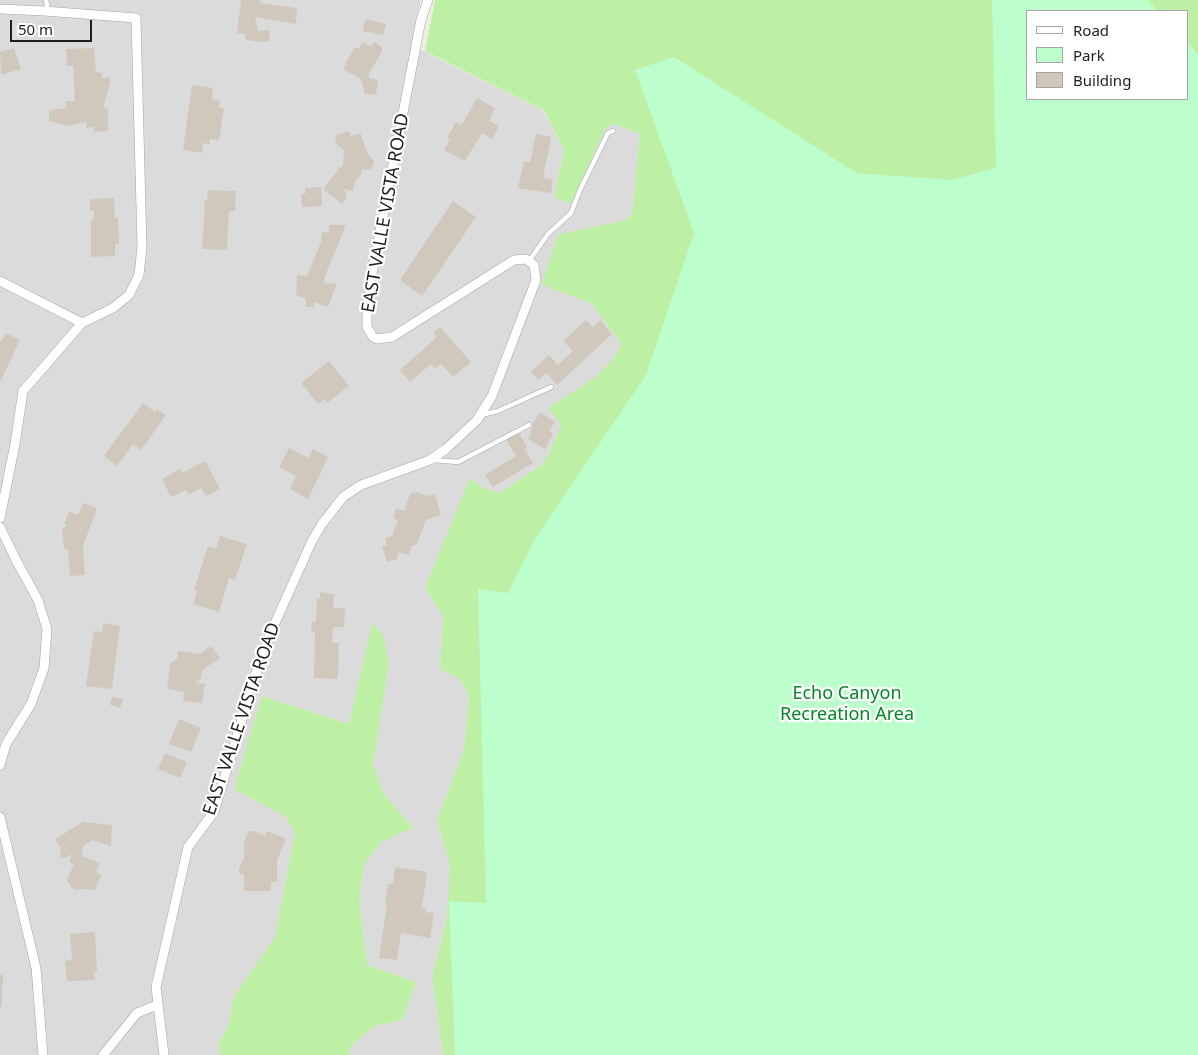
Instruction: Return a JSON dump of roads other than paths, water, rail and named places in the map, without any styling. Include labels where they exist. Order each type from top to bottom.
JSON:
[{"type":"street","name":"EAST VALLE VISTA ROAD","points":[[164,1055],[156,987],[188,847],[214,812],[254,676],[270,634],[312,541],[343,496],[361,485],[430,460],[446,449],[480,416],[492,396],[536,280],[534,265],[526,259],[514,260],[392,337],[377,339],[367,327],[373,269],[421,20],[428,0]]},
{"type":"street","points":[[0,10],[48,11],[136,18],[142,247],[139,275],[129,295],[113,308],[82,322],[23,391],[15,444],[0,518]]},
{"type":"street","points":[[0,281],[82,322]]},
{"type":"street","points":[[0,527],[38,600],[47,628],[44,668],[31,704],[6,744],[0,766]]},
{"type":"street","points":[[0,818],[36,968],[43,1055]]},
{"type":"street","points":[[103,1055],[137,1013],[157,1004]]},
{"type":"lane","points":[[46,0],[48,11]]},
{"type":"lane","points":[[529,261],[548,234],[571,213],[608,133],[613,131]]},
{"type":"lane","points":[[480,416],[498,411],[551,388]]},
{"type":"lane","points":[[430,460],[458,462],[530,425]]},
{"type":"park label","name":"Echo Canyon Recreation Area","points":[[847,704]]}]
